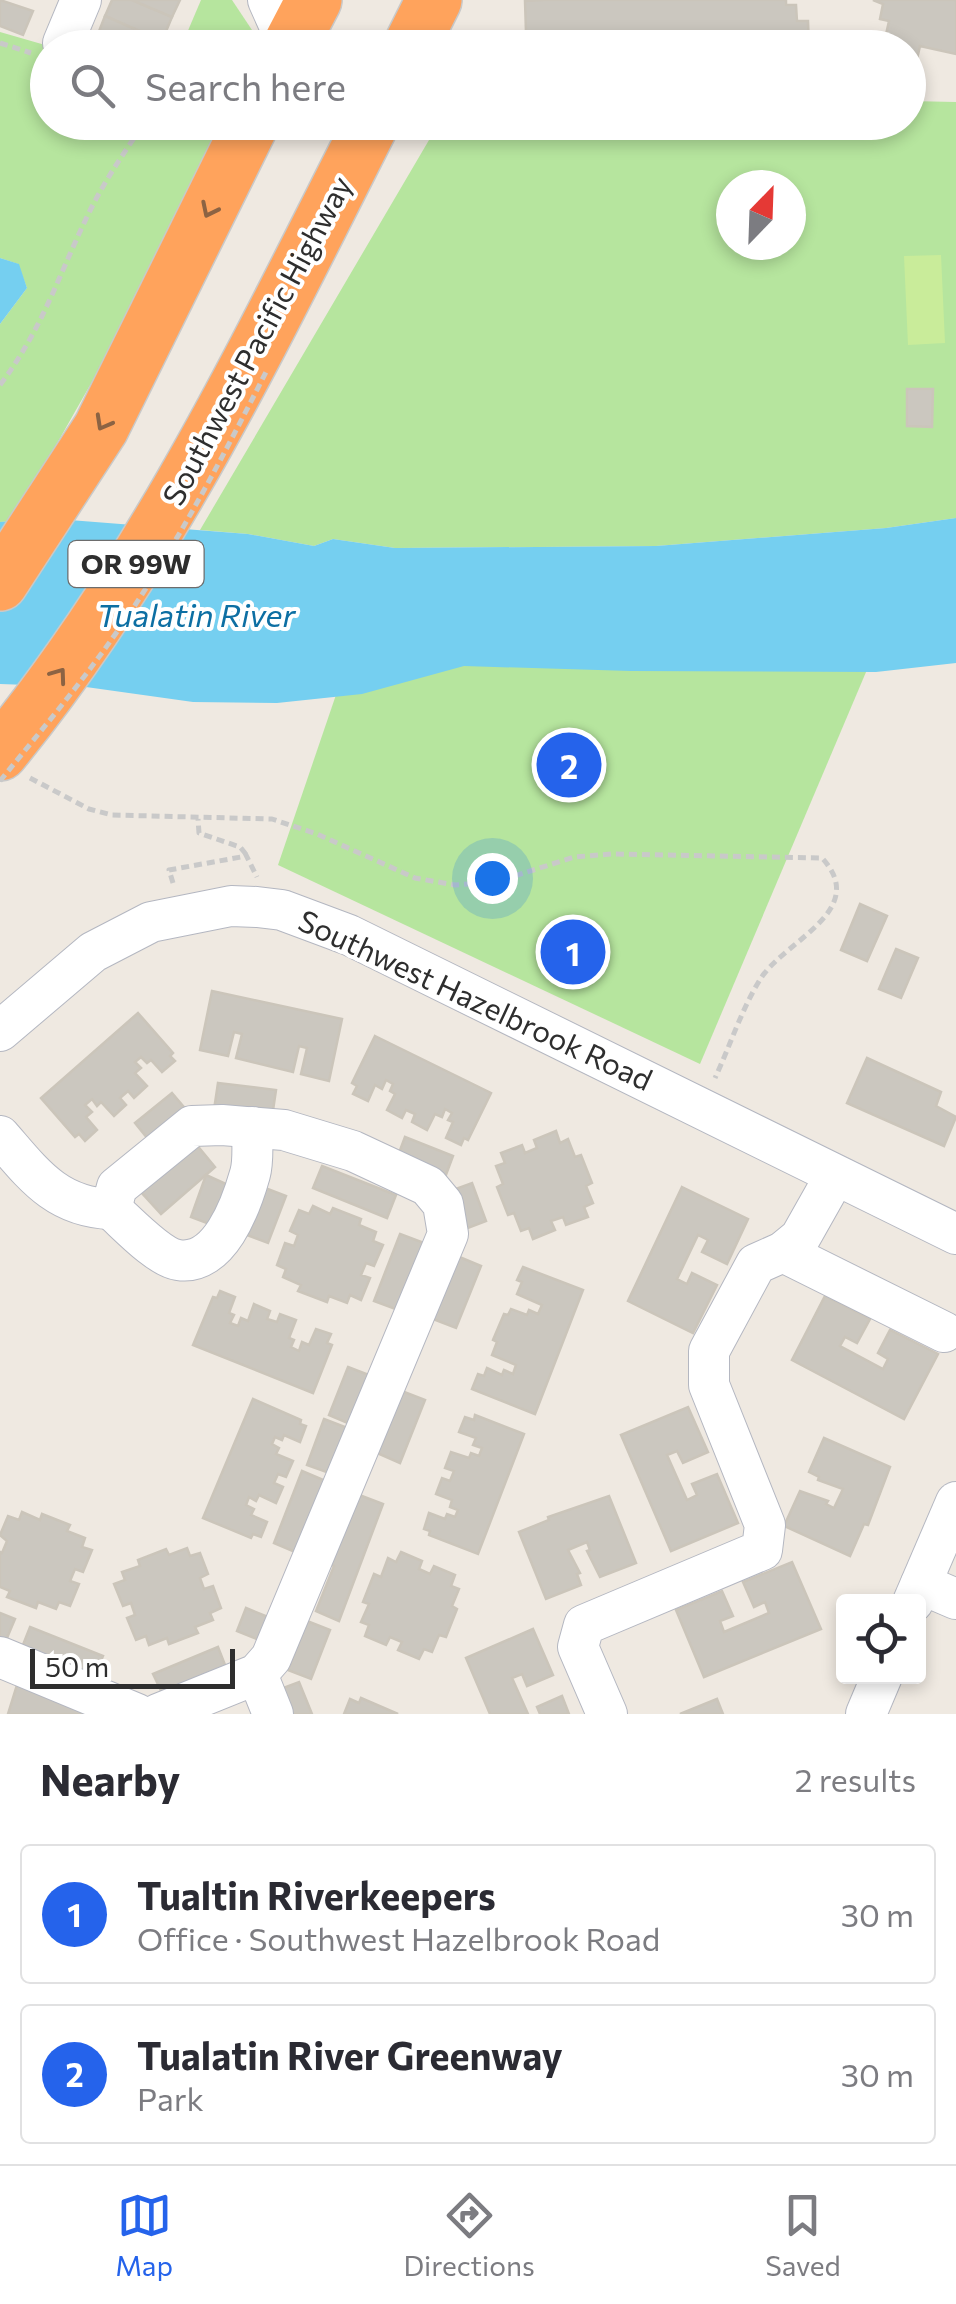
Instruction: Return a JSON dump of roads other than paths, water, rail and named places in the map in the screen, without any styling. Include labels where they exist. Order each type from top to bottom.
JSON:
[{"type":"highway","points":[[298,30],[314,0]]},
{"type":"highway","points":[[419,30],[434,0]]},
{"type":"highway","name":"OR 99W","points":[[0,584],[86,453],[243,140]]},
{"type":"highway","name":"Southwest Pacific Highway","points":[[0,752],[123,584],[258,366],[364,140]]},
{"type":"street","points":[[60,30],[81,0]]},
{"type":"street","points":[[268,0],[279,30]]},
{"type":"street","name":"Southwest Hazelbrook Road","points":[[0,1031],[93,952],[122,934],[180,914],[244,906],[282,910],[348,934],[956,1234]]},
{"type":"street","points":[[110,1209],[118,1187],[192,1126],[252,1127],[284,1130],[353,1151],[428,1186],[444,1204],[448,1234],[271,1658],[258,1674],[158,1714]]},
{"type":"street","points":[[8,1161],[64,1200],[110,1209],[152,1246],[176,1260],[200,1258],[220,1244],[251,1171],[252,1127]]},
{"type":"street","points":[[607,1714],[578,1647],[584,1625],[762,1550],[765,1525],[709,1384],[709,1351],[756,1264],[783,1252],[800,1238],[835,1176]]},
{"type":"street","points":[[783,1252],[944,1332]]},
{"type":"street","points":[[930,1595],[956,1502]]},
{"type":"street","points":[[0,1657],[137,1714]]},
{"type":"street","points":[[258,1674],[273,1714]]},
{"type":"street","points":[[866,1714],[879,1684]]},
{"type":"water","points":[[0,258],[19,264],[27,288],[0,324]]},
{"type":"water","name":"Tualatin River","points":[[44,518],[248,534],[314,546],[333,539],[395,548],[656,546],[886,528],[956,518],[956,663],[876,672],[464,666],[362,694],[277,703],[193,702],[86,687],[0,684],[0,522]]},
{"type":"place","name":"Tualatin River Greenway","points":[[569,765]]},
{"type":"place","name":"Tualtin Riverkeepers","points":[[573,952]]}]
